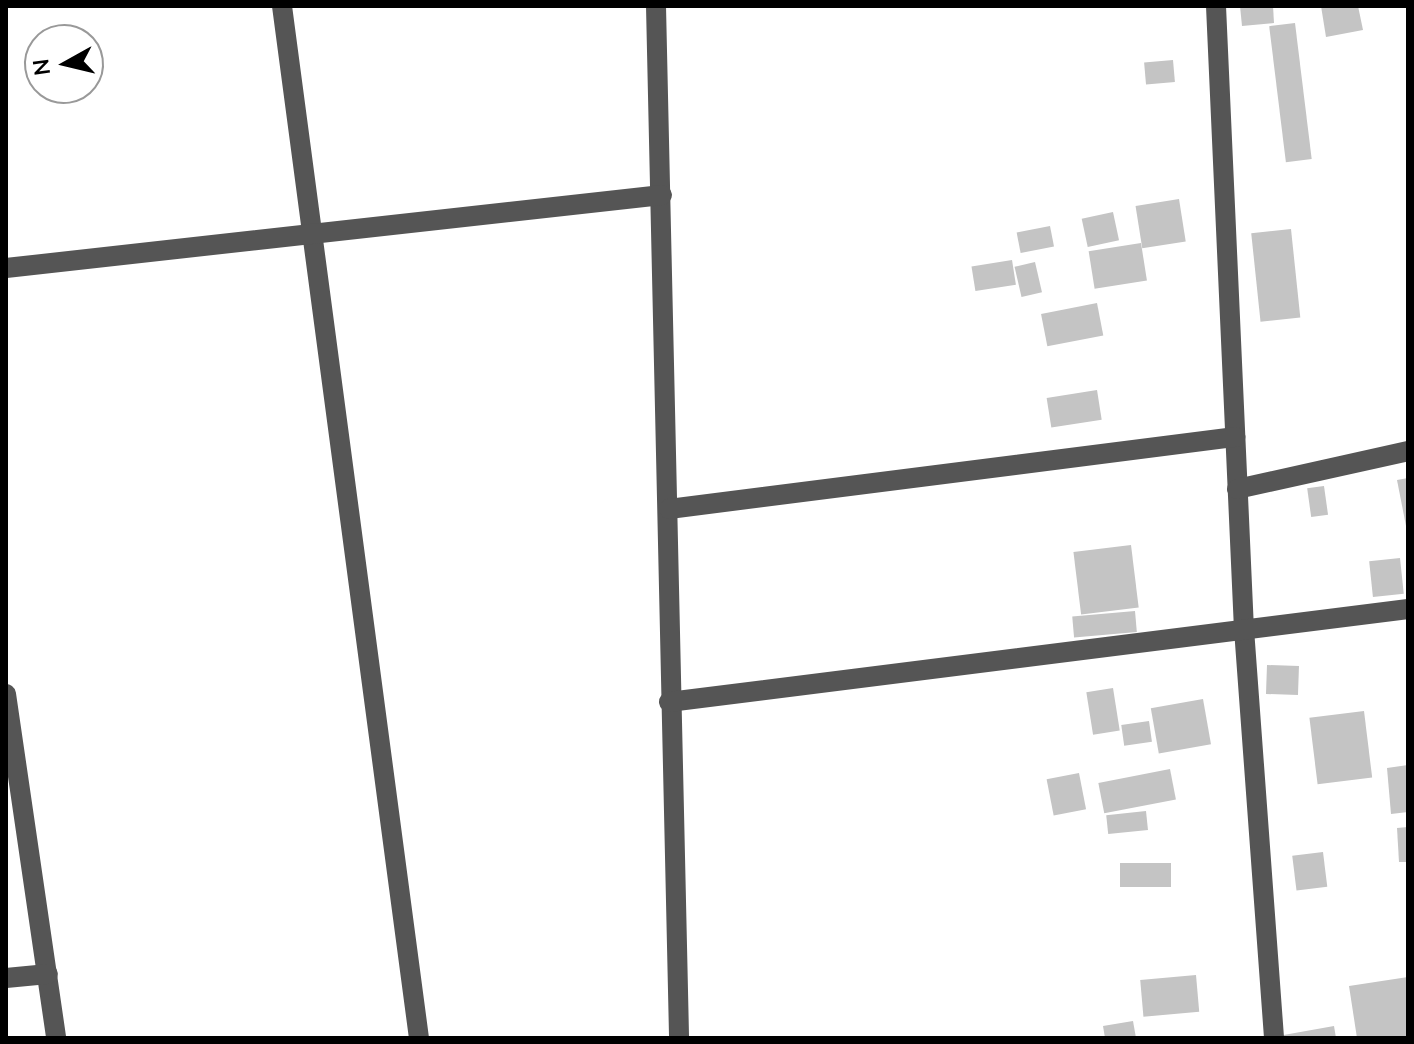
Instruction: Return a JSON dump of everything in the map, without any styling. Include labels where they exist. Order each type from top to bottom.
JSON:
[{"type":"street","points":[[282,6],[419,1038]]},
{"type":"street","points":[[656,6],[669,509],[669,702],[679,1038]]},
{"type":"street","points":[[1216,6],[1244,629],[1274,1038]]},
{"type":"street","points":[[6,268],[314,237],[662,195]]},
{"type":"street","points":[[669,509],[1235,437]]},
{"type":"street","points":[[1237,489],[1408,451]]},
{"type":"street","points":[[669,702],[1408,609]]},
{"type":"street","points":[[6,694],[56,1038]]},
{"type":"street","points":[[6,978],[48,974]]},
{"type":"building","points":[[1240,6],[1273,6],[1274,23],[1242,26]]},
{"type":"building","points":[[1321,6],[1358,6],[1363,30],[1326,37]]},
{"type":"building","points":[[1295,23],[1312,159],[1286,162],[1269,26]]},
{"type":"building","points":[[1173,60],[1175,82],[1146,84],[1144,63]]},
{"type":"building","points":[[1179,199],[1186,241],[1142,248],[1136,206]]},
{"type":"building","points":[[1113,212],[1119,240],[1088,247],[1082,219]]},
{"type":"building","points":[[1050,226],[1054,247],[1021,253],[1017,232]]},
{"type":"building","points":[[1291,229],[1300,318],[1261,322],[1251,233]]},
{"type":"building","points":[[1141,243],[1147,281],[1095,289],[1089,251]]},
{"type":"building","points":[[1012,260],[1016,285],[975,291],[972,266]]},
{"type":"building","points":[[1035,262],[1042,292],[1022,297],[1015,267]]},
{"type":"building","points":[[1097,303],[1103,335],[1047,346],[1041,314]]},
{"type":"building","points":[[1097,390],[1102,420],[1051,428],[1047,398]]},
{"type":"building","points":[[1408,478],[1408,531],[1407,531],[1397,480]]},
{"type":"building","points":[[1324,486],[1328,515],[1311,517],[1307,488]]},
{"type":"building","points":[[1131,545],[1139,608],[1081,615],[1073,552]]},
{"type":"building","points":[[1400,558],[1404,594],[1373,597],[1369,561]]},
{"type":"building","points":[[1135,611],[1137,632],[1074,637],[1072,616]]},
{"type":"building","points":[[1267,665],[1299,666],[1298,695],[1266,694]]},
{"type":"building","points":[[1113,688],[1120,730],[1093,735],[1086,692]]},
{"type":"building","points":[[1203,699],[1211,744],[1159,754],[1151,708]]},
{"type":"building","points":[[1364,711],[1372,778],[1318,784],[1309,718]]},
{"type":"building","points":[[1149,721],[1152,742],[1124,746],[1121,725]]},
{"type":"building","points":[[1408,765],[1408,812],[1391,814],[1387,768]]},
{"type":"building","points":[[1170,769],[1176,799],[1104,813],[1098,783]]},
{"type":"building","points":[[1079,773],[1086,809],[1054,816],[1047,779]]},
{"type":"building","points":[[1146,811],[1148,830],[1108,834],[1106,815]]},
{"type":"building","points":[[1408,827],[1408,862],[1399,862],[1397,828]]},
{"type":"building","points":[[1323,852],[1327,887],[1296,891],[1292,856]]},
{"type":"building","points":[[1120,863],[1171,863],[1171,887],[1120,887]]},
{"type":"building","points":[[1196,975],[1199,1012],[1143,1017],[1140,980]]},
{"type":"building","points":[[1408,977],[1408,1038],[1357,1038],[1349,986]]},
{"type":"building","points":[[1133,1021],[1136,1038],[1105,1038],[1103,1026]]},
{"type":"building","points":[[1334,1026],[1336,1038],[1278,1038],[1278,1036]]}]
